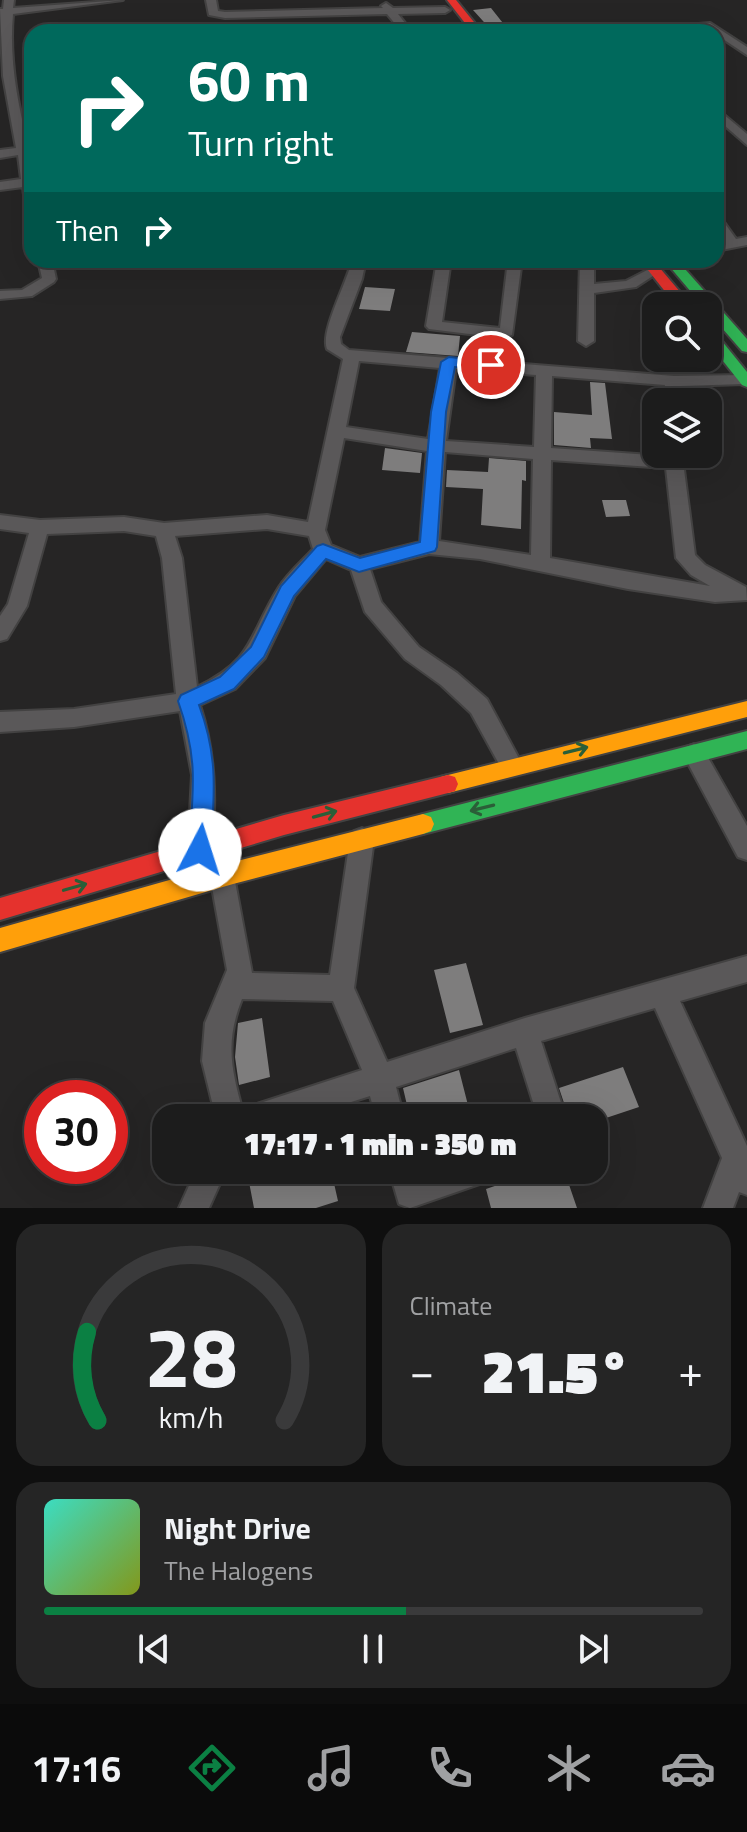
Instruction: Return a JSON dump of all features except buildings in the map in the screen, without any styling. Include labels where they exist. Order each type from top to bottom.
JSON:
[{"type":"street","points":[[24,133],[8,68],[6,8],[118,0]]},
{"type":"street","points":[[211,0],[213,13],[218,15],[393,12],[444,3]]},
{"type":"street","points":[[331,0],[331,13]]},
{"type":"street","points":[[381,0],[401,24]]},
{"type":"street","points":[[276,2],[276,14]]},
{"type":"street","points":[[444,3],[457,24]]},
{"type":"street","points":[[444,3],[468,24]]},
{"type":"street","points":[[724,36],[747,52]]},
{"type":"street","points":[[724,45],[735,43]]},
{"type":"street","points":[[724,119],[747,141]]},
{"type":"street","points":[[0,154],[24,150]]},
{"type":"street","points":[[0,186],[24,183]]},
{"type":"street","points":[[724,246],[747,241]]},
{"type":"street","points":[[0,295],[27,293],[45,284],[49,279],[47,268]]},
{"type":"street","points":[[357,268],[332,337],[333,346],[345,355],[674,381],[746,380]]},
{"type":"street","points":[[443,268],[434,326],[502,333],[507,332],[514,268]]},
{"type":"street","points":[[586,341],[587,268]]},
{"type":"street","points":[[587,288],[632,286],[652,268]]},
{"type":"street","points":[[660,268],[676,292]]},
{"type":"street","points":[[662,268],[747,348]]},
{"type":"street","points":[[722,350],[746,380]]},
{"type":"street","points":[[352,355],[316,530],[323,550],[359,565],[429,547],[480,552],[628,581],[715,594],[745,594]]},
{"type":"street","points":[[429,547],[439,412],[449,362]]},
{"type":"street","points":[[540,565],[544,369]]},
{"type":"street","points":[[672,388],[674,381]]},
{"type":"street","points":[[335,431],[437,446],[544,455],[642,458]]},
{"type":"street","points":[[675,468],[686,558],[698,570],[745,594]]},
{"type":"street","points":[[0,522],[40,527],[124,524],[164,530],[267,522],[316,530]]},
{"type":"street","points":[[0,633],[17,606],[40,527]]},
{"type":"street","points":[[164,530],[172,558],[188,701],[201,738],[205,769],[200,850]]},
{"type":"street","points":[[0,722],[74,718],[188,701],[227,683],[258,652],[287,591],[323,550]]},
{"type":"street","points":[[359,565],[372,606],[412,653],[479,706],[512,766]]},
{"type":"street","points":[[0,909],[200,850],[512,766],[747,709]]},
{"type":"street","points":[[0,940],[222,876],[747,740]]},
{"type":"street","points":[[694,754],[747,849]]},
{"type":"street","points":[[362,839],[341,988],[379,1077],[386,1104]]},
{"type":"street","points":[[222,876],[240,970],[219,1023],[216,1061],[227,1104]]},
{"type":"street","points":[[299,1104],[525,1032],[747,969]]},
{"type":"street","points":[[233,986],[341,988]]},
{"type":"street","points":[[662,993],[742,1169],[718,1208]]},
{"type":"street","points":[[525,1032],[548,1104]]},
{"type":"street","points":[[194,1208],[205,1184]]},
{"type":"street","points":[[410,1190],[431,1184]]},
{"type":"traffic: fast","points":[[677,268],[747,348]]},
{"type":"traffic: fast","points":[[722,351],[747,382]]},
{"type":"traffic: fast","points":[[423,824],[747,740]]},
{"type":"traffic: slow","points":[[448,784],[747,709]]},
{"type":"traffic: slow","points":[[0,940],[233,873],[423,824]]},
{"type":"traffic: jam","points":[[451,0],[470,24]]},
{"type":"traffic: jam","points":[[653,268],[673,292]]},
{"type":"traffic: jam","points":[[0,909],[284,825],[448,784]]},
{"type":"route","points":[[200,850],[205,769],[201,738],[188,701],[227,683],[258,652],[287,591],[323,550],[359,565],[429,547],[439,412],[449,362],[491,365]]}]
